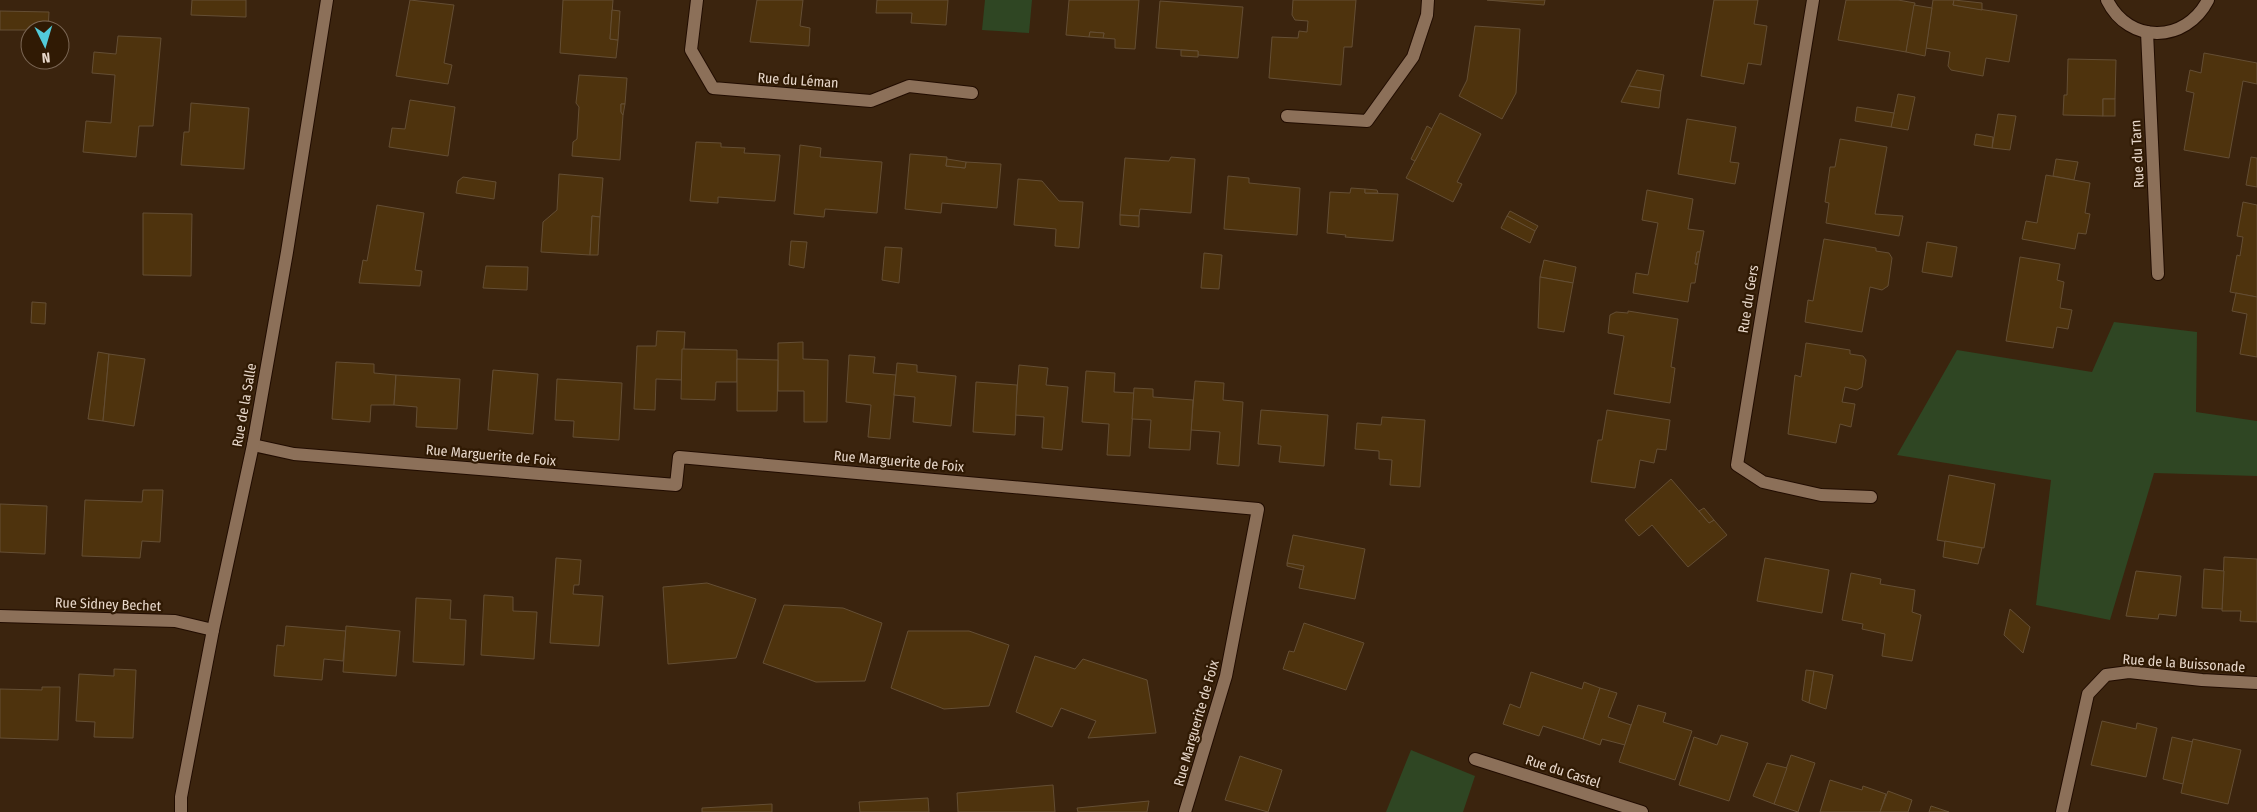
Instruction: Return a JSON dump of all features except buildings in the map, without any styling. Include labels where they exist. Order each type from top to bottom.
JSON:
[{"type":"street","name":"Rue de la Salle","points":[[181,812],[181,797],[213,630],[253,445],[287,252],[327,0]]},
{"type":"street","name":"Rue du Léman","points":[[698,0],[691,50],[713,88],[871,100],[909,86],[972,93]]},
{"type":"street","points":[[1288,116],[1367,121],[1413,57],[1426,15],[1428,0]]},
{"type":"street","name":"Rue du Gers","points":[[1813,0],[1737,465],[1763,482],[1821,495],[1871,497]]},
{"type":"street","points":[[2107,0],[2117,16],[2131,27],[2147,32],[2166,33],[2183,27],[2198,17],[2208,0]]},
{"type":"street","name":"Rue du Tarn","points":[[2147,32],[2158,274]]},
{"type":"street","name":"Rue Marguerite de Foix","points":[[253,445],[294,454],[676,485],[679,457],[1258,509],[1226,676],[1186,812]]},
{"type":"street","name":"Rue Sidney Bechet","points":[[0,616],[175,621],[213,630]]},
{"type":"street","name":"Rue de la Buissonade","points":[[2062,812],[2088,694],[2106,675],[2129,672],[2202,680],[2257,682]]},
{"type":"street","name":"Rue du Castel","points":[[1475,758],[1642,812]]},
{"type":"green space","points":[[985,0],[1032,0],[1029,33],[982,30]]},
{"type":"green space","points":[[2114,322],[2197,332],[2196,412],[2257,421],[2257,476],[2154,473],[2110,620],[2036,605],[2051,480],[1897,455],[1957,350],[2092,372]]},
{"type":"green space","points":[[1411,750],[1475,776],[1463,812],[1386,812]]}]
